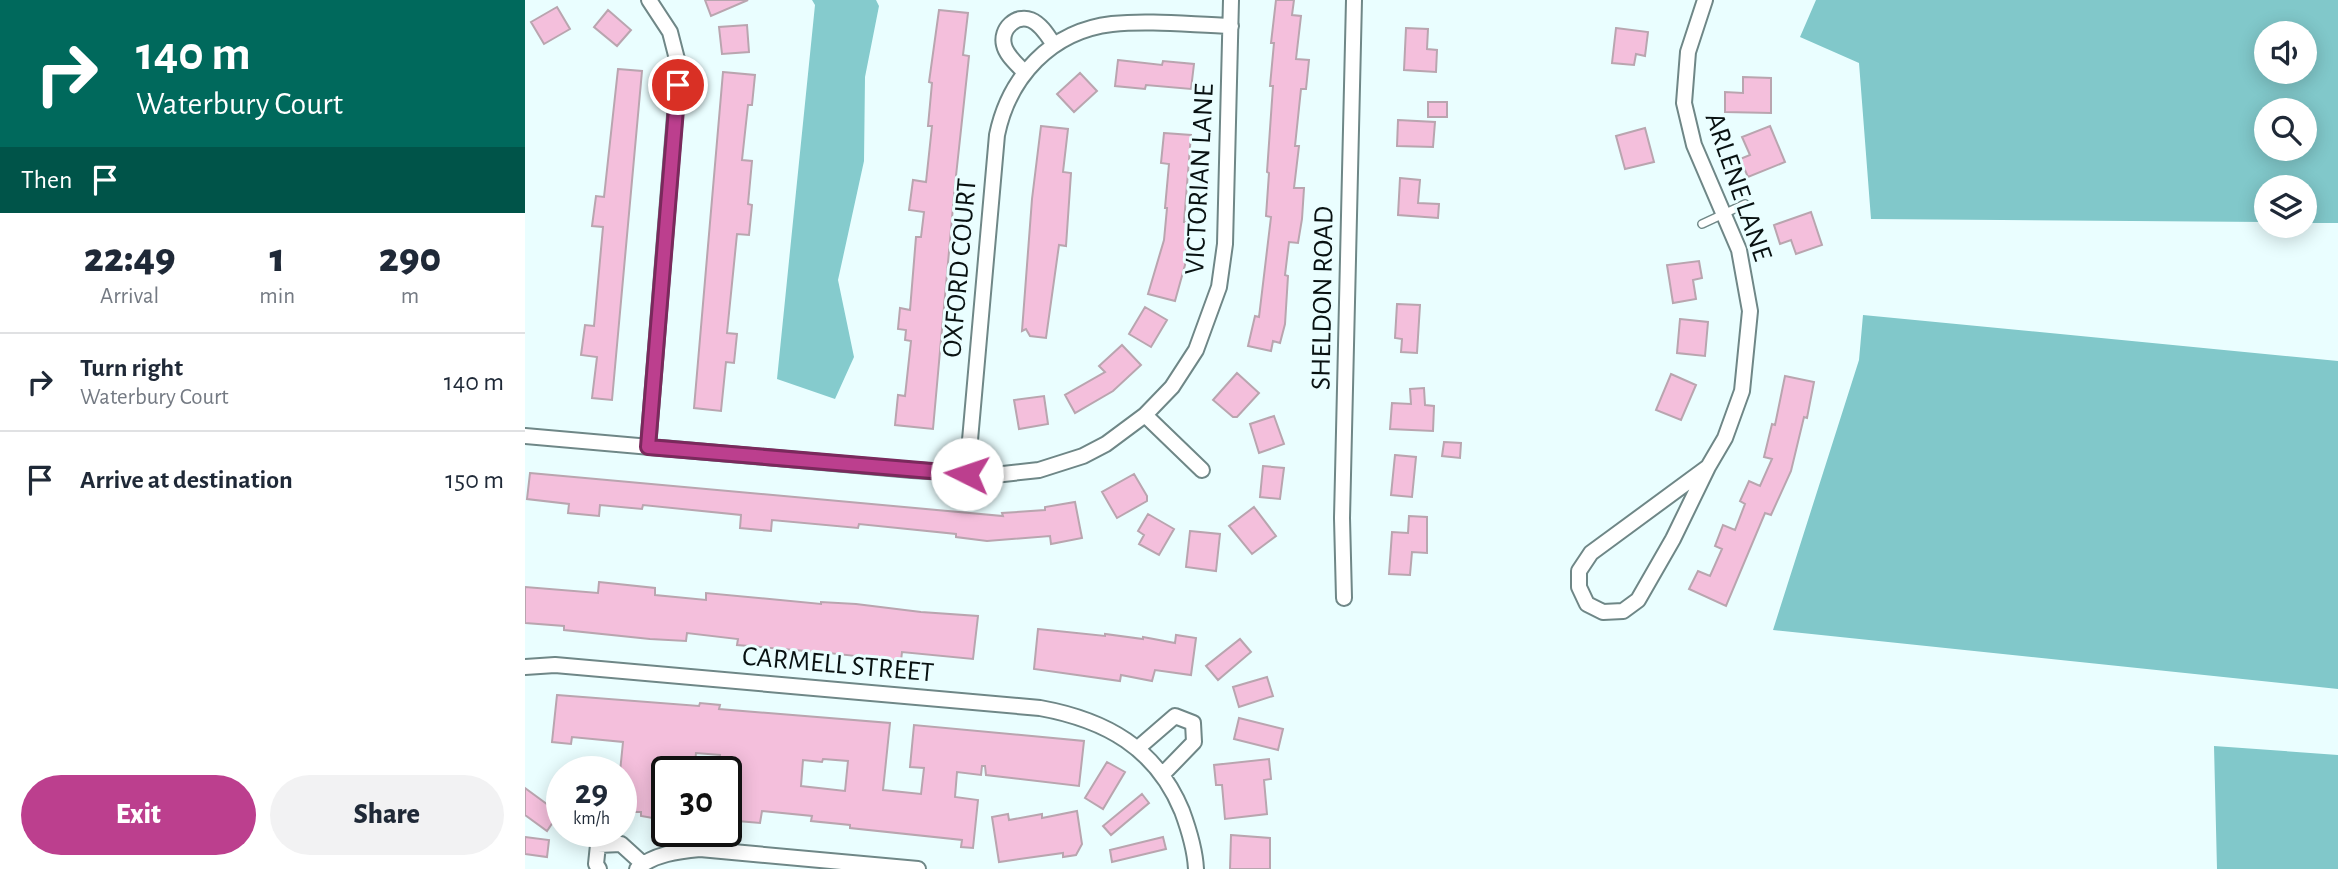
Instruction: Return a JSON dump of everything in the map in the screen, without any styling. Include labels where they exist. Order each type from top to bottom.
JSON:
[{"type":"street","points":[[648,447],[679,67],[670,32],[649,0]]},
{"type":"street","name":"VICTORIAN LANE","points":[[525,436],[967,474],[1020,473],[1065,463],[1106,444],[1145,415],[1172,387],[1191,360],[1206,328],[1219,287],[1225,244],[1231,0]]},
{"type":"street","name":"SHELDON ROAD","points":[[1344,598],[1343,505],[1354,0]]},
{"type":"street","name":"ARLENE LANE","points":[[1705,0],[1688,52],[1684,103],[1694,145],[1739,250],[1750,311],[1742,391],[1725,438],[1638,600],[1623,611],[1603,612],[1587,604],[1579,587],[1579,570],[1591,553],[1708,467]]},
{"type":"street","points":[[1024,72],[1003,44],[1003,36],[1013,21],[1022,18],[1032,20],[1054,45]]},
{"type":"street","name":"OXFORD COURT","points":[[967,474],[997,135],[1006,102],[1024,72],[1054,45],[1084,30],[1113,24],[1231,26]]},
{"type":"street","points":[[1145,415],[1202,470]]},
{"type":"street","name":"CARMELL STREET","points":[[525,667],[555,665],[1040,708],[1087,720],[1138,748],[1163,774],[1175,794],[1189,830],[1196,869]]},
{"type":"street","points":[[1138,748],[1175,716],[1193,723],[1194,742],[1163,774]]},
{"type":"street","points":[[599,869],[596,864],[598,845],[621,845],[640,867],[669,853],[699,849],[918,869]]},
{"type":"lane","points":[[1702,224],[1745,204]]},
{"type":"shaded area","points":[[812,0],[876,0],[879,6],[865,77],[864,161],[838,280],[854,357],[835,399],[777,379],[815,5]]},
{"type":"shaded area","points":[[1816,0],[2338,0],[2338,223],[2317,223],[2317,175],[2254,175],[2254,222],[1871,219],[1859,63],[1800,37]]},
{"type":"shaded area","points":[[1863,315],[2338,361],[2338,689],[1773,630],[1859,360]]},
{"type":"shaded area","points":[[2214,746],[2338,755],[2338,869],[2217,869]]},
{"type":"building","points":[[705,0],[748,0],[711,16]]},
{"type":"building","points":[[1276,0],[1294,0],[1292,15],[1301,16],[1296,59],[1309,60],[1306,89],[1301,89],[1295,146],[1299,146],[1294,188],[1304,188],[1302,219],[1298,243],[1289,242],[1285,275],[1288,276],[1285,324],[1280,343],[1273,341],[1271,351],[1248,346],[1255,316],[1259,317],[1271,217],[1266,216],[1267,172],[1273,86],[1270,86],[1274,43],[1271,43]]},
{"type":"building","points":[[557,7],[570,29],[544,44],[531,22]]},
{"type":"building","points":[[608,10],[631,30],[617,46],[594,27]]},
{"type":"building","points":[[939,10],[968,13],[963,55],[969,56],[933,429],[895,425],[898,395],[905,396],[911,341],[905,340],[906,330],[898,329],[900,308],[910,310],[916,237],[921,237],[924,212],[909,210],[913,180],[926,182],[932,126],[928,126],[932,83],[929,82]]},
{"type":"building","points":[[747,25],[749,52],[722,54],[719,27]]},
{"type":"building","points":[[1406,28],[1428,29],[1427,49],[1437,50],[1436,72],[1404,70]]},
{"type":"building","points":[[1616,28],[1648,32],[1645,56],[1636,54],[1634,65],[1612,63]]},
{"type":"building","points":[[1118,60],[1162,65],[1163,61],[1194,64],[1191,89],[1146,85],[1145,89],[1115,86]]},
{"type":"building","points":[[618,69],[642,71],[612,400],[592,398],[597,357],[581,355],[585,325],[594,326],[603,227],[592,226],[596,196],[604,197]]},
{"type":"building","points":[[723,72],[755,75],[752,105],[748,105],[742,160],[752,161],[748,204],[752,205],[749,235],[737,234],[727,333],[737,334],[734,363],[726,362],[721,411],[694,408]]},
{"type":"building","points":[[1080,73],[1097,91],[1074,112],[1057,94]]},
{"type":"building","points":[[1743,77],[1771,78],[1771,113],[1725,112],[1725,92],[1743,93]]},
{"type":"building","points":[[1428,102],[1447,102],[1447,117],[1428,117]]},
{"type":"building","points":[[1398,120],[1435,122],[1433,147],[1397,146]]},
{"type":"building","points":[[1041,126],[1068,129],[1063,172],[1071,173],[1066,246],[1059,245],[1046,338],[1030,336],[1026,329],[1022,331],[1032,199]]},
{"type":"building","points":[[1770,126],[1785,162],[1748,177],[1740,159],[1750,155],[1742,137]]},
{"type":"building","points":[[1645,128],[1654,162],[1625,169],[1616,136]]},
{"type":"building","points":[[1164,133],[1191,135],[1184,222],[1188,222],[1185,265],[1175,301],[1148,294],[1164,240],[1169,164],[1161,163]]},
{"type":"building","points":[[1400,178],[1420,180],[1418,203],[1439,204],[1438,218],[1398,215]]},
{"type":"building","points":[[1811,212],[1822,245],[1796,254],[1791,240],[1780,244],[1774,225]]},
{"type":"building","points":[[1699,261],[1702,278],[1693,280],[1696,299],[1673,303],[1667,265]]},
{"type":"building","points":[[1397,304],[1420,305],[1417,353],[1401,352],[1402,339],[1395,338]]},
{"type":"building","points":[[1145,307],[1167,320],[1151,347],[1129,334]]},
{"type":"building","points":[[1680,319],[1708,322],[1705,356],[1677,353]]},
{"type":"building","points":[[1122,345],[1141,365],[1113,391],[1075,413],[1065,395],[1105,372],[1099,366]]},
{"type":"building","points":[[1237,373],[1259,393],[1237,417],[1233,417],[1213,400]]},
{"type":"building","points":[[1671,374],[1696,385],[1681,420],[1656,410]]},
{"type":"building","points":[[1785,376],[1814,382],[1807,418],[1804,417],[1791,471],[1771,515],[1765,513],[1726,606],[1689,589],[1698,571],[1710,576],[1722,549],[1715,546],[1723,525],[1735,530],[1745,504],[1740,501],[1749,481],[1760,486],[1772,459],[1764,457],[1772,424],[1775,425]]},
{"type":"building","points":[[1424,388],[1425,405],[1434,406],[1433,431],[1390,429],[1392,403],[1411,404],[1410,389]]},
{"type":"building","points":[[1044,396],[1048,424],[1019,429],[1014,400]]},
{"type":"building","points":[[1274,416],[1284,444],[1259,453],[1250,424]]},
{"type":"building","points":[[1444,442],[1461,443],[1460,458],[1442,456]]},
{"type":"building","points":[[1395,455],[1416,457],[1412,497],[1391,495]]},
{"type":"building","points":[[1263,466],[1284,468],[1280,499],[1260,497]]},
{"type":"building","points":[[530,473],[1003,516],[1002,513],[1045,510],[1045,507],[1075,502],[1082,538],[1051,544],[1050,536],[987,541],[956,537],[956,534],[859,524],[858,528],[772,520],[771,531],[740,528],[741,515],[643,505],[642,509],[600,505],[599,516],[568,513],[569,504],[527,499]]},
{"type":"building","points":[[1134,474],[1147,496],[1147,501],[1117,518],[1102,492]]},
{"type":"building","points":[[1254,507],[1276,536],[1252,554],[1229,526]]},
{"type":"building","points":[[1148,514],[1174,529],[1159,555],[1139,544],[1144,535],[1138,531]]},
{"type":"building","points":[[1409,516],[1427,517],[1427,553],[1412,552],[1410,575],[1389,574],[1392,532],[1408,533]]},
{"type":"building","points":[[1190,531],[1220,534],[1216,571],[1186,567]]},
{"type":"building","points":[[599,582],[655,588],[655,595],[706,600],[706,593],[978,616],[973,659],[902,652],[901,661],[829,653],[829,658],[817,657],[817,652],[737,645],[738,639],[687,633],[686,641],[650,639],[525,623],[525,587],[598,593]]},
{"type":"building","points":[[1038,629],[1143,637],[1175,643],[1176,635],[1196,638],[1191,675],[1155,670],[1152,681],[1121,675],[1120,681],[1034,669]]},
{"type":"building","points":[[1240,639],[1251,652],[1218,680],[1206,666]]},
{"type":"building","points":[[1267,677],[1273,696],[1239,707],[1233,687]]},
{"type":"building","points":[[557,695],[699,706],[700,703],[720,705],[719,709],[890,723],[883,790],[921,794],[924,768],[910,767],[914,725],[1084,741],[1079,786],[986,775],[985,766],[982,766],[981,775],[957,772],[955,797],[978,800],[973,848],[961,847],[962,840],[850,828],[850,825],[811,821],[812,816],[762,811],[760,823],[742,821],[742,756],[696,753],[696,756],[651,756],[651,818],[641,816],[641,812],[637,812],[637,756],[622,756],[623,742],[572,737],[571,744],[552,742]],"holes":[[[803,760],[848,761],[845,791],[801,786]]]},
{"type":"building","points":[[1239,718],[1283,729],[1278,750],[1234,739]]},
{"type":"building","points":[[1269,759],[1271,779],[1264,780],[1267,814],[1225,819],[1222,785],[1216,785],[1214,765]]},
{"type":"building","points":[[1107,762],[1125,772],[1103,809],[1085,798]]},
{"type":"building","points":[[525,788],[546,803],[546,830],[525,815]]},
{"type":"building","points":[[1142,794],[1149,803],[1111,835],[1103,826]]},
{"type":"building","points":[[1077,811],[1082,844],[1076,855],[1063,857],[1063,853],[999,862],[992,817],[1008,814],[1009,820],[1042,814],[1042,818]]},
{"type":"building","points":[[1231,835],[1270,838],[1270,869],[1230,869]]},
{"type":"building","points":[[525,837],[546,840],[547,857],[525,854]]},
{"type":"building","points":[[1163,837],[1166,849],[1112,862],[1110,850]]},
{"type":"route","points":[[678,85],[648,447],[967,474]]}]
